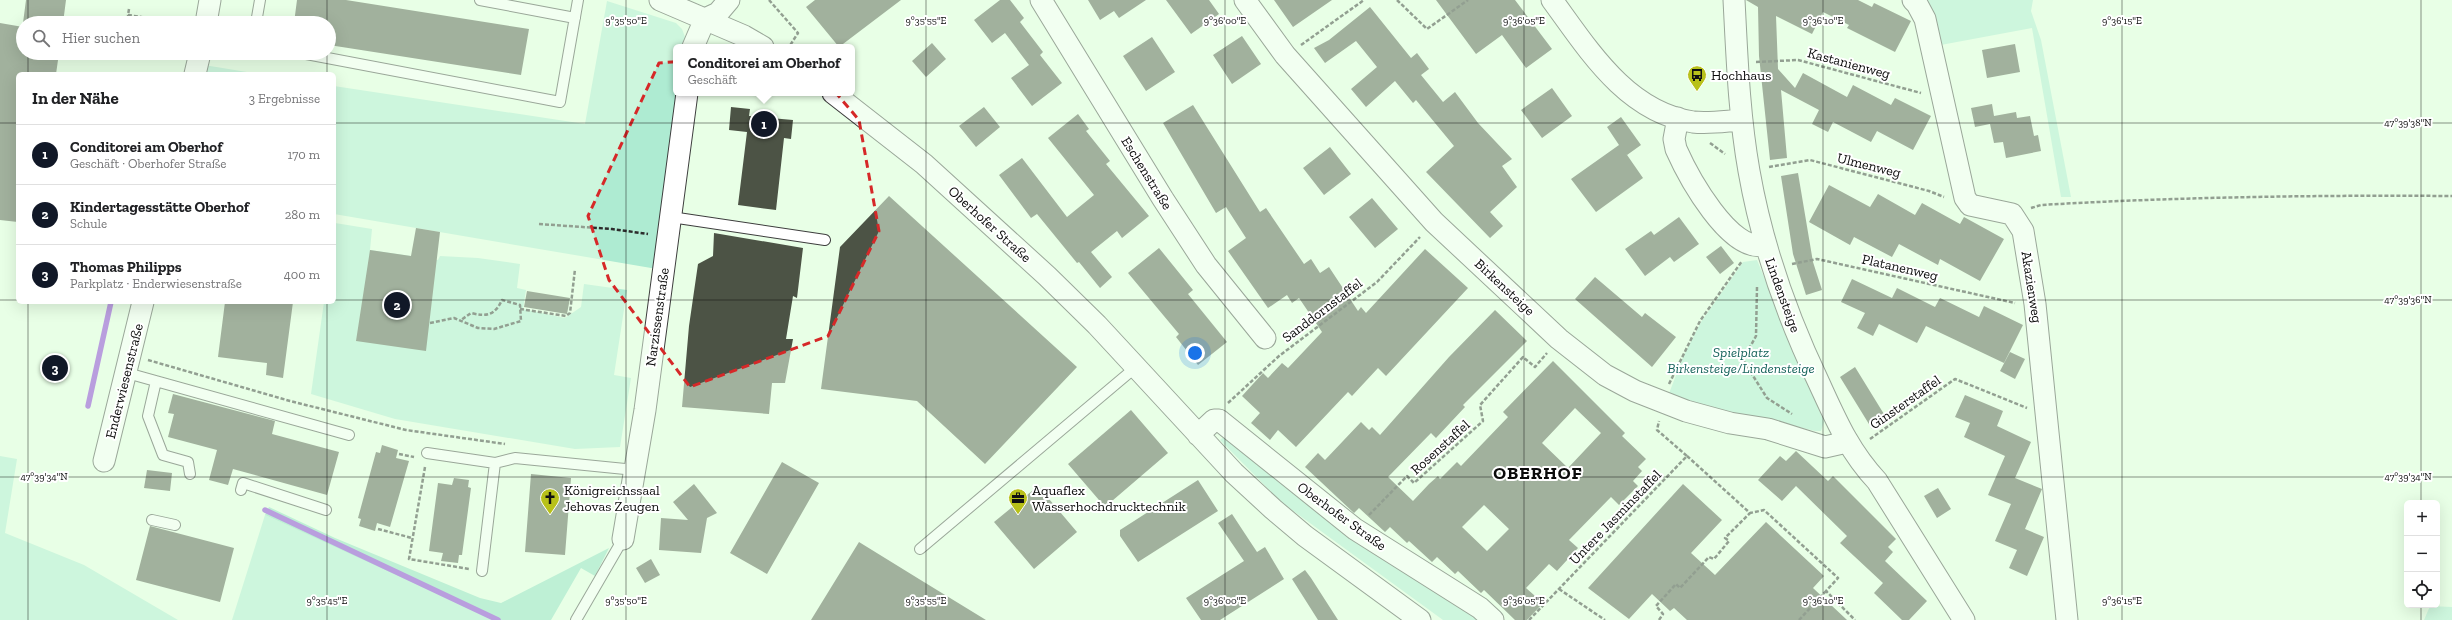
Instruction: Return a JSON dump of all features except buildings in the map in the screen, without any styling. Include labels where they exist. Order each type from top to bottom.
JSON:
[{"type":"street","points":[[207,16],[210,0]]},
{"type":"street","points":[[660,0],[718,13],[729,0]]},
{"type":"street","name":"Eschenstraße","points":[[1041,0],[1163,199],[1202,259],[1265,338]]},
{"type":"street","name":"Birkensteige","points":[[1245,0],[1285,55],[1434,222],[1559,339],[1605,375],[1634,391],[1686,411],[1730,423],[1768,429],[1825,447],[1856,442]]},
{"type":"street","points":[[1552,0],[1611,78],[1652,107],[1685,120],[1742,120]]},
{"type":"street","name":"Lindensteige","points":[[1734,0],[1742,120],[1748,166],[1765,245],[1802,348],[1856,442],[1859,461],[1877,481],[1964,620]]},
{"type":"street","points":[[1913,0],[1926,19],[1965,198],[1970,205],[2012,214]]},
{"type":"street","points":[[694,44],[703,9]]},
{"type":"street","points":[[703,9],[758,44]]},
{"type":"street","points":[[195,72],[198,60]]},
{"type":"street","name":"Narzissenstraße","points":[[623,540],[635,470],[687,96]]},
{"type":"street","name":"Oberhofer Straße","points":[[837,96],[918,159],[1092,320],[1234,472],[1305,536],[1420,620]]},
{"type":"street","points":[[1685,120],[1674,139],[1676,149],[1710,207],[1731,233],[1742,242],[1758,246],[1765,245]]},
{"type":"street","name":"Akazienweg","points":[[2012,214],[2023,231],[2035,304],[2067,620]]},
{"type":"street","name":"Enderwiesenstraße","points":[[104,461],[143,304]]},
{"type":"street","name":"Oberhofer Straße","points":[[1198,435],[1214,420],[1219,420],[1355,529],[1480,608],[1493,620]]},
{"type":"lane","points":[[257,16],[260,0]]},
{"type":"lane","points":[[480,0],[574,18]]},
{"type":"lane","points":[[336,60],[560,102],[578,0]]},
{"type":"lane","points":[[671,217],[825,240]]},
{"type":"lane","points":[[129,364],[156,381],[349,435]]},
{"type":"lane","points":[[920,549],[1136,367]]},
{"type":"lane","points":[[156,381],[148,416],[163,455],[188,462],[190,474]]},
{"type":"lane","points":[[428,453],[495,463],[515,458],[635,470]]},
{"type":"lane","points":[[482,571],[495,463]]},
{"type":"lane","points":[[241,490],[243,483],[326,510]]},
{"type":"lane","points":[[152,520],[176,526]]},
{"type":"lane","points":[[576,620],[623,540]]},
{"type":"path","points":[[769,0],[798,33],[791,44]]},
{"type":"path","points":[[1294,50],[1364,0]]},
{"type":"path","points":[[1397,0],[1427,29],[1468,0]]},
{"type":"path","points":[[129,9],[128,15],[135,16]]},
{"type":"path","name":"Kastanienweg","points":[[1760,62],[1798,60],[1924,94]]},
{"type":"path","points":[[1685,120],[1694,133],[1723,152],[1738,166],[1748,166]]},
{"type":"path","name":"Ulmenweg","points":[[1778,165],[1810,160],[1929,191],[1948,198]]},
{"type":"path","points":[[2012,214],[2041,205],[2133,200],[2316,195],[2452,196]]},
{"type":"path","points":[[539,224],[612,229],[668,238]]},
{"type":"path","name":"Sanddornstaffel","points":[[1228,402],[1279,356],[1377,282],[1425,231]]},
{"type":"path","name":"Platanenweg","points":[[1773,268],[1817,259],[2023,305]]},
{"type":"path","points":[[1669,386],[1700,321],[1741,263]]},
{"type":"path","points":[[520,309],[566,316],[570,312],[575,270]]},
{"type":"path","points":[[1757,284],[1756,336],[1743,360],[1767,398]]},
{"type":"path","points":[[430,323],[454,318],[478,328],[494,329],[521,321],[520,305],[502,300],[497,310],[492,314],[486,316],[471,313],[461,320]]},
{"type":"path","name":"Rosenstaffel","points":[[1368,516],[1407,476],[1414,483],[1483,421],[1480,405],[1523,358],[1536,367],[1548,353]]},
{"type":"path","points":[[129,364],[290,400],[406,430],[509,445]]},
{"type":"path","name":"Ginsterstaffel","points":[[1856,442],[1955,380],[2030,410],[2046,406]]},
{"type":"path","points":[[1657,430],[1750,513]]},
{"type":"path","points":[[428,453],[409,559],[482,571]]},
{"type":"path","name":"Untere Jasminstaffel","points":[[1529,620],[1687,456]]},
{"type":"path","points":[[1659,620],[1663,614],[1656,606],[1676,584],[1680,588],[1710,557],[1714,559],[1729,541],[1725,538],[1750,513],[1764,510],[1838,578],[1799,620]]},
{"type":"path","points":[[378,529],[412,538]]},
{"type":"path","points":[[1559,589],[1605,620]]},
{"type":"path","points":[[1826,591],[1855,620]]},
{"type":"highlighted area","points":[[801,52],[859,120],[879,231],[828,336],[690,387],[609,280],[588,216],[659,63]]},
{"type":"green space","points":[[1924,0],[2033,0],[2031,11],[2041,40],[2071,197],[2061,197],[2032,28],[1930,47]]},
{"type":"green space","points":[[607,1],[676,23],[682,29],[688,44],[673,44],[673,96],[682,96],[657,269],[336,214],[336,86],[585,124]]},
{"type":"green space","points":[[204,65],[247,72],[202,72]]},
{"type":"green space","points":[[336,223],[372,229],[370,250],[438,260],[440,256],[478,258],[520,264],[517,288],[526,290],[523,309],[565,318],[581,307],[584,284],[627,290],[614,375],[631,378],[620,447],[575,449],[395,419],[311,394],[324,304],[336,304]]},
{"type":"green space","name":"Spielplatz Birkensteige/Lindensteige","points":[[1757,260],[1824,422],[1821,431],[1815,431],[1763,418],[1690,406],[1668,396],[1683,357],[1701,322],[1743,262]]},
{"type":"green space","points":[[1226,435],[1485,620],[1443,620],[1281,502],[1220,440]]},
{"type":"green space","points":[[0,456],[17,459],[5,533],[84,565],[178,620],[0,620]]},
{"type":"green space","points":[[269,507],[335,538],[480,598],[501,603],[609,548],[595,576],[581,568],[551,620],[495,620],[265,515]]},
{"type":"green space","points":[[265,515],[494,618],[492,620],[232,620]]},
{"type":"green space","points":[[2452,607],[2452,620],[2424,620],[2429,608]]},
{"type":"waterway","points":[[88,406],[111,304]]},
{"type":"waterway","points":[[265,510],[498,620]]},
{"type":"place","name":"Hochhaus","points":[[1697,92]]},
{"type":"place","name":"Conditorei am Oberhof","points":[[764,124]]},
{"type":"place","name":"Kindertagesstätte Oberhof","points":[[397,305]]},
{"type":"place","name":"Thomas Philipps","points":[[55,368]]},
{"type":"place","name":"Königreichssaal Jehovas Zeugen","points":[[550,515]]},
{"type":"place","name":"Aquaflex Wasserhochdrucktechnik","points":[[1018,515]]},
{"type":"district","name":"OBERHOF","points":[[1538,473]]}]
